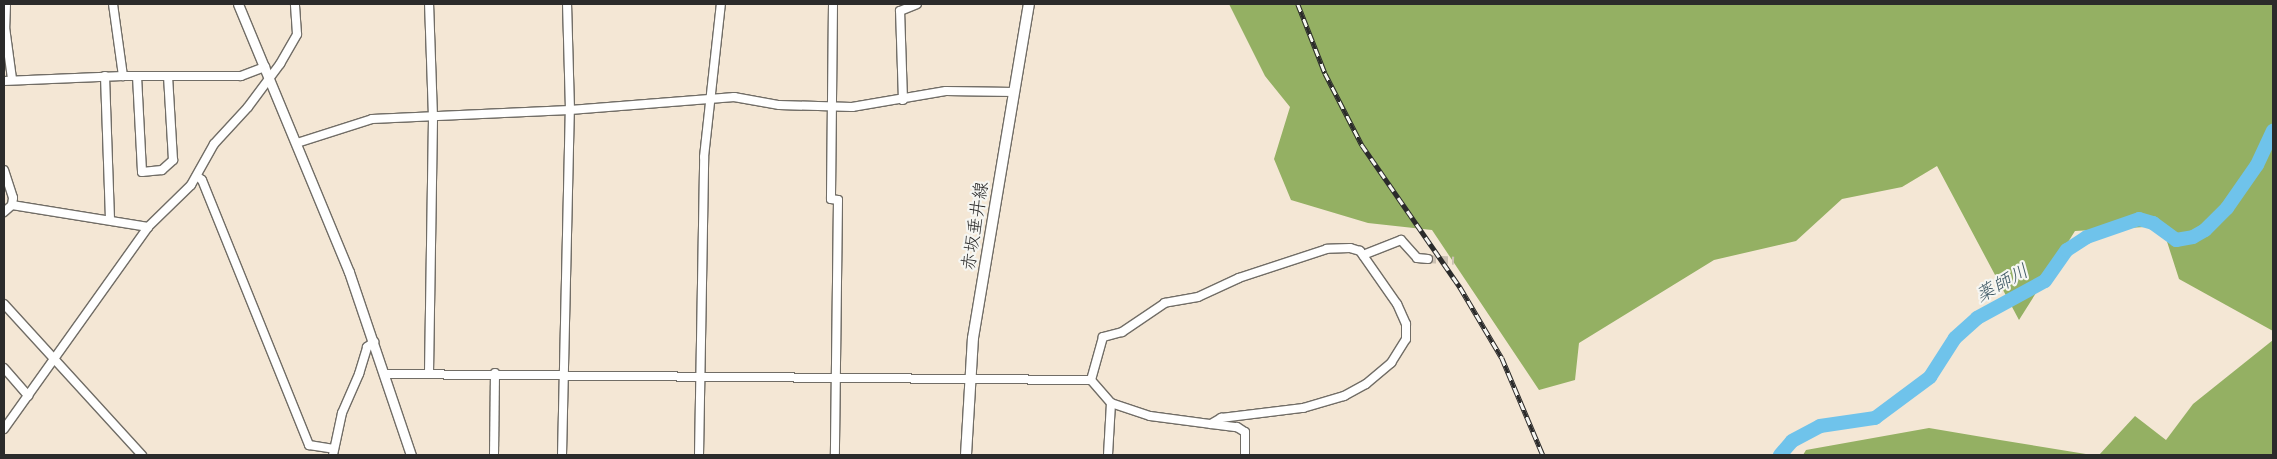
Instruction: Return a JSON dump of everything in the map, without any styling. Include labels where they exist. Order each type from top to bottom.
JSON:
[{"type":"main road","name":"赤坂垂井線","points":[[966,455],[970,378],[976,319],[1028,4]]},
{"type":"street","points":[[6,4],[5,27],[12,79]]},
{"type":"street","points":[[113,4],[123,76]]},
{"type":"street","points":[[238,4],[297,144],[374,342],[410,455]]},
{"type":"street","points":[[4,429],[148,227],[176,201],[197,176],[214,144],[248,107],[269,78],[297,34],[295,4]]},
{"type":"street","points":[[429,4],[433,117],[429,374]]},
{"type":"street","points":[[562,455],[570,110],[567,4]]},
{"type":"street","points":[[699,455],[704,158],[721,4]]},
{"type":"street","points":[[833,4],[830,105],[831,199],[838,200],[835,455]]},
{"type":"street","points":[[903,100],[900,11],[917,4]]},
{"type":"street","points":[[4,81],[12,79],[105,76],[168,78],[241,76],[265,67]]},
{"type":"street","points":[[105,76],[110,220]]},
{"type":"street","points":[[137,76],[142,172],[162,170],[173,160],[168,78]]},
{"type":"street","points":[[297,144],[360,121],[570,110],[734,97],[779,105],[872,105],[946,91],[1014,92]]},
{"type":"street","points":[[4,170],[12,205]]},
{"type":"street","points":[[197,176],[202,180],[309,445],[333,452],[342,413],[359,374],[367,347],[374,342]]},
{"type":"street","points":[[4,212],[12,205],[148,227]]},
{"type":"street","points":[[1363,255],[1401,240],[1417,258],[1428,259]]},
{"type":"street","points":[[1091,380],[1103,336],[1115,335],[1165,304],[1198,297],[1239,278],[1327,249],[1350,248],[1363,255],[1397,304],[1406,324],[1406,339],[1391,363],[1366,384],[1344,396],[1303,408],[1221,418],[1211,424]]},
{"type":"street","points":[[4,304],[53,361],[142,455]]},
{"type":"street","points":[[4,368],[28,396]]},
{"type":"street","points":[[494,455],[495,373]]},
{"type":"street","points":[[384,374],[495,373],[1091,380],[1111,403],[1150,416],[1237,427],[1245,432],[1245,455]]},
{"type":"street","points":[[1108,455],[1111,403]]},
{"type":"green space","points":[[1229,4],[2273,4],[2273,331],[2179,279],[2162,226],[2075,231],[2019,320],[1937,166],[1902,187],[1842,199],[1796,241],[1714,260],[1579,343],[1575,380],[1539,390],[1432,230],[1368,223],[1291,200],[1274,159],[1290,107],[1265,76]]},
{"type":"green space","points":[[2273,340],[2273,455],[2099,455],[2135,416],[2166,440],[2193,404]]},
{"type":"green space","points":[[1929,428],[2092,455],[1803,455],[1806,450]]},
{"type":"waterway","name":"薬師川","points":[[1780,455],[1792,441],[1820,426],[1875,418],[1930,377],[1955,338],[1977,318],[2045,281],[2067,250],[2087,237],[2139,219],[2153,223],[2176,240],[2193,237],[2205,230],[2227,208],[2257,165],[2273,131]]},
{"type":"tunnel","points":[[1428,259],[1454,261]]},
{"type":"railway","points":[[1298,4],[1325,73],[1362,145],[1460,287],[1502,358],[1543,455]]}]
